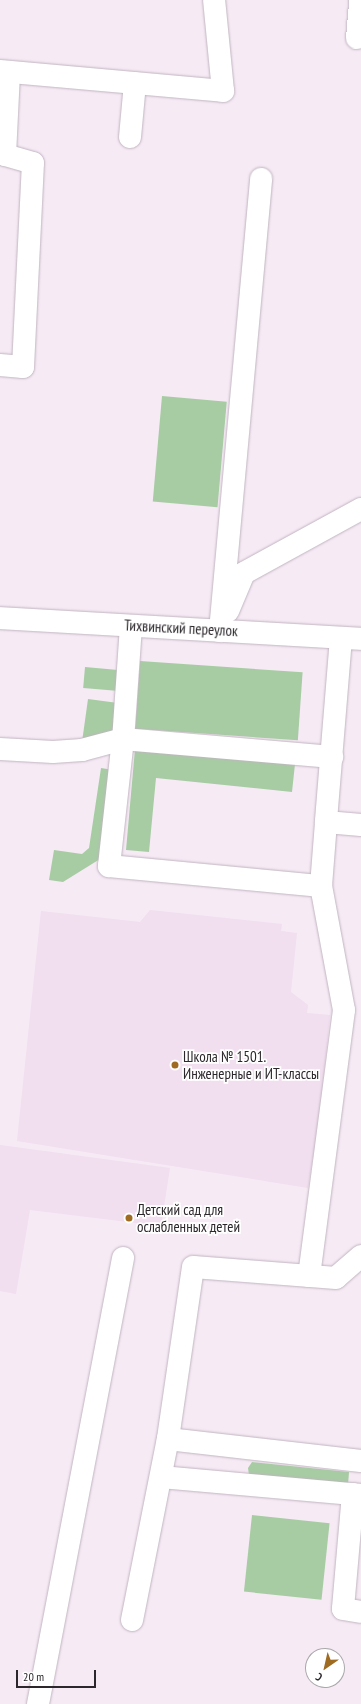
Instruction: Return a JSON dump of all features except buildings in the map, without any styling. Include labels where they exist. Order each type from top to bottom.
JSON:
[{"type":"street","points":[[0,365],[23,367],[33,163],[5,156],[5,71],[223,91],[214,0]]},
{"type":"street","points":[[357,38],[360,0]]},
{"type":"street","points":[[130,137],[135,83]]},
{"type":"street","points":[[220,631],[261,179]]},
{"type":"street","points":[[220,631],[244,573],[361,509]]},
{"type":"street","name":"Тихвинский переулок","points":[[0,618],[351,639]]},
{"type":"street","points":[[132,626],[123,739],[110,866],[321,886]]},
{"type":"street","points":[[309,1276],[344,1010],[321,886],[332,757],[351,639]]},
{"type":"street","points":[[0,749],[53,752],[82,750],[123,739],[332,757]]},
{"type":"street","points":[[326,822],[361,825]]},
{"type":"street","points":[[132,1620],[168,1439],[193,1267],[336,1278],[361,1256]]},
{"type":"street","points":[[38,1704],[123,1258]]},
{"type":"street","points":[[168,1439],[361,1461]]},
{"type":"street","points":[[161,1478],[357,1495],[343,1609],[361,1612]]},
{"type":"shaded area","name":"Школа № 1501. Инженерные и ИТ-классы","points":[[150,910],[282,924],[281,931],[297,933],[291,992],[308,1005],[307,1013],[330,1015],[320,1114],[308,1188],[17,1141],[41,911],[140,922]]},
{"type":"shaded area","name":"Детский сад для ослабленных детей","points":[[0,1145],[170,1168],[161,1226],[30,1210],[16,1294],[0,1291]]},
{"type":"green space","points":[[162,396],[227,402],[218,507],[153,502]]},
{"type":"green space","points":[[140,661],[303,672],[298,740],[135,729]]},
{"type":"green space","points":[[85,667],[121,670],[119,691],[83,688]]},
{"type":"green space","points":[[88,699],[118,703],[114,733],[82,742]]},
{"type":"green space","points":[[135,749],[295,764],[292,792],[156,778],[149,852],[126,850]]},
{"type":"green space","points":[[101,768],[113,770],[100,859],[63,882],[49,880],[54,850],[82,854],[89,848]]},
{"type":"green space","points":[[252,1462],[349,1472],[348,1485],[249,1475],[248,1468]]},
{"type":"green space","points":[[252,1515],[330,1523],[322,1600],[244,1592]]},
{"type":"place","name":"Школа № 1501. Инженерные и ИТ-классы","points":[[175,1065]]},
{"type":"place","name":"Детский сад для ослабленных детей","points":[[129,1218]]}]
